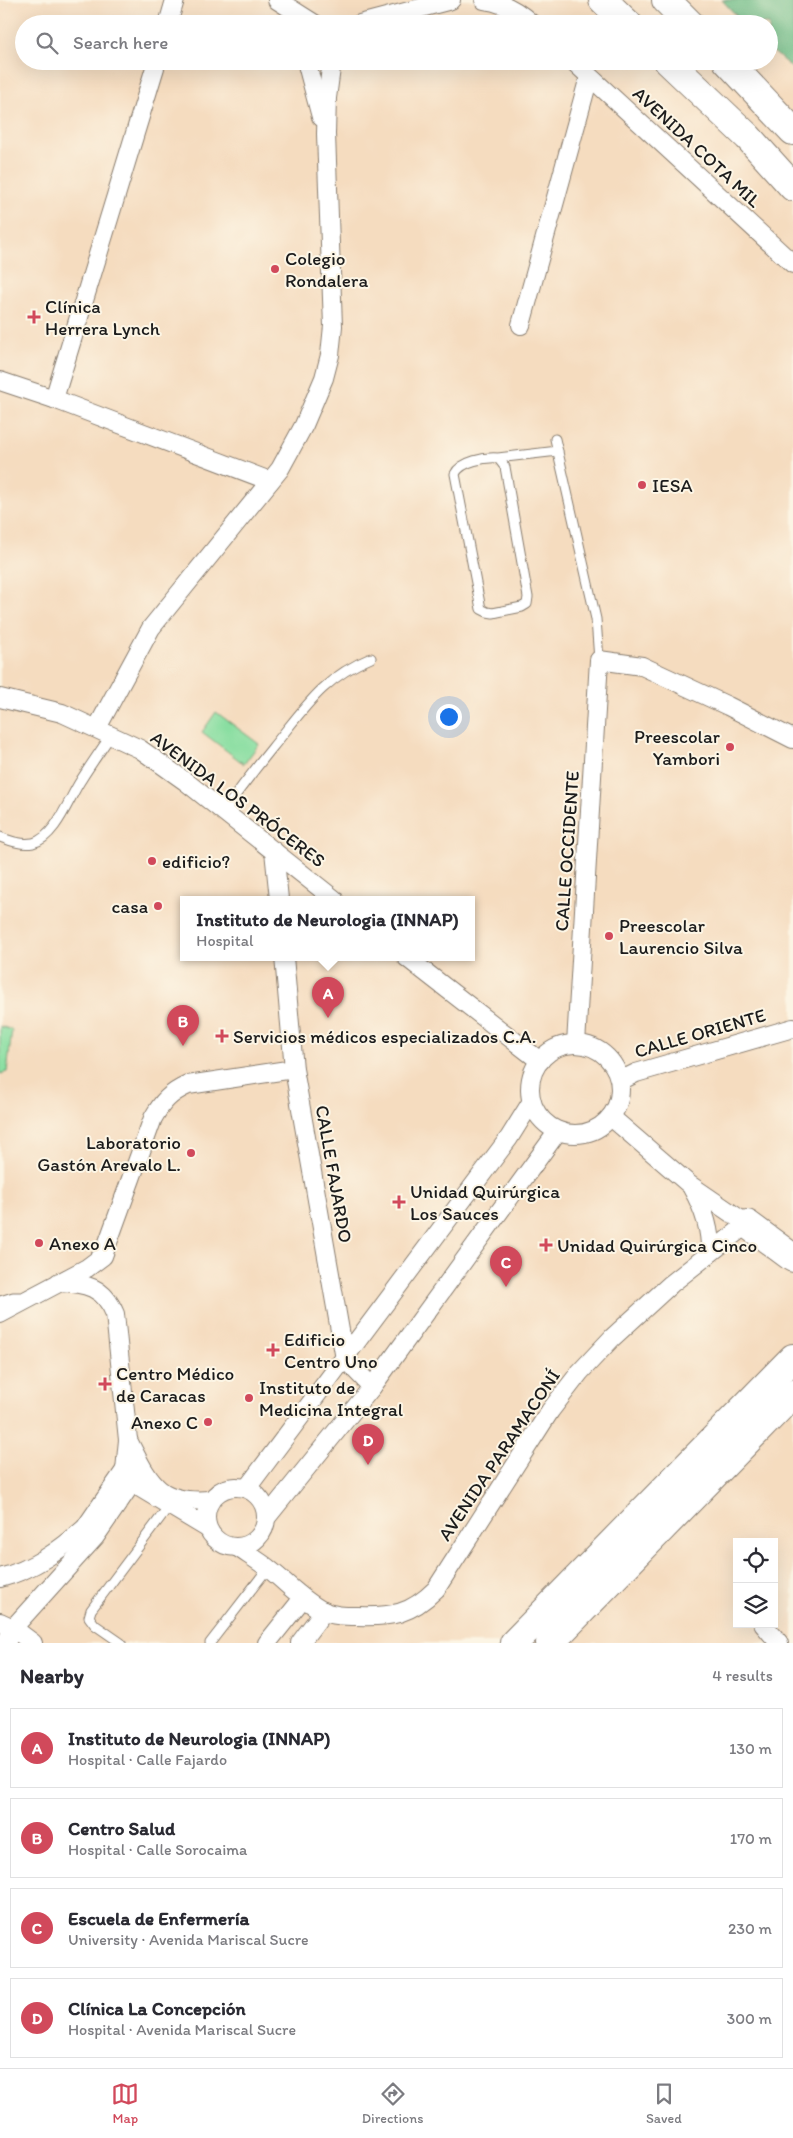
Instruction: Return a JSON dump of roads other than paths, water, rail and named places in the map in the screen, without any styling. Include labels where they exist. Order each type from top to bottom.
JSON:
[{"type":"highway","points":[[603,0],[619,15]]},
{"type":"highway","points":[[666,0],[681,15]]},
{"type":"highway","points":[[677,70],[748,137],[793,187]]},
{"type":"highway","points":[[735,70],[793,131]]},
{"type":"highway","points":[[747,1224],[793,1258]]},
{"type":"highway","points":[[514,1643],[793,1358]]},
{"type":"highway","points":[[550,1643],[793,1394]]},
{"type":"street","points":[[171,15],[175,0]]},
{"type":"street","points":[[394,15],[450,0]]},
{"type":"street","points":[[484,0],[495,1],[523,15]]},
{"type":"street","points":[[278,1],[285,15]]},
{"type":"street","points":[[278,1],[301,15]]},
{"type":"street","points":[[54,399],[154,70]]},
{"type":"street","points":[[308,70],[326,134]]},
{"type":"street","points":[[104,731],[151,628],[270,481],[304,425],[324,378],[330,355],[333,326],[326,134],[331,70]]},
{"type":"street","name":"AVENIDA COTA MIL","points":[[582,70],[793,264]]},
{"type":"street","points":[[521,325],[589,77]]},
{"type":"street","points":[[0,382],[54,399],[270,481]]},
{"type":"street","points":[[599,660],[642,666],[793,739]]},
{"type":"street","name":"CALLE OCCIDENTE","points":[[576,1044],[599,660]]},
{"type":"street","name":"AVENIDA LOS PRÓCERES","points":[[0,698],[62,713],[140,749],[185,781],[330,896]]},
{"type":"street","points":[[274,851],[279,896]]},
{"type":"street","name":"CALLE FAJARDO","points":[[284,961],[294,1069],[345,1359]]},
{"type":"street","points":[[411,961],[540,1061]]},
{"type":"street","name":"CALLE ORIENTE","points":[[620,1081],[636,1073],[793,1028]]},
{"type":"street","points":[[576,1044],[588,1046],[599,1051],[609,1059],[616,1069],[620,1081],[620,1094],[617,1106],[610,1117],[602,1125],[581,1134],[558,1131],[541,1119],[532,1101],[531,1080],[540,1061],[550,1052],[562,1046],[576,1044]]},
{"type":"street","points":[[0,1314],[87,1268],[103,1256],[152,1118],[161,1102],[174,1091],[188,1085],[294,1069]]},
{"type":"street","points":[[247,1488],[508,1138],[532,1101]]},
{"type":"street","points":[[610,1117],[690,1185],[747,1224]]},
{"type":"street","points":[[128,1476],[169,1506],[207,1528],[220,1543],[237,1548],[247,1546],[256,1540],[264,1525],[372,1387],[558,1131]]},
{"type":"street","points":[[690,1185],[706,1217],[710,1238],[710,1253]]},
{"type":"street","name":"AVENIDA PARAMACONÍ","points":[[237,1548],[268,1568],[303,1598],[324,1611],[342,1616],[387,1617],[406,1611],[423,1602],[436,1589],[550,1411],[580,1372],[612,1338],[671,1284],[747,1224]]},
{"type":"street","points":[[33,1643],[6,1631],[95,1537],[128,1476],[128,1440],[115,1314],[105,1295],[76,1283],[59,1282]]},
{"type":"street","points":[[345,1359],[372,1387]]},
{"type":"street","points":[[128,1440],[143,1470],[156,1488],[167,1496],[192,1502],[210,1500]]},
{"type":"street","points":[[0,1578],[19,1573],[42,1562],[77,1535],[128,1476]]},
{"type":"street","points":[[207,1528],[205,1514],[210,1500],[222,1489],[230,1487],[247,1488],[261,1500],[268,1568]]},
{"type":"street","points":[[267,1643],[303,1598]]},
{"type":"street","points":[[300,1643],[324,1611]]},
{"type":"street","points":[[766,1628],[779,1643]]},
{"type":"lane","points":[[555,439],[596,619],[599,660]]},
{"type":"lane","points":[[498,458],[505,467],[528,598],[527,604],[522,608],[493,613],[481,609],[455,474],[461,466],[490,458],[558,451]]},
{"type":"lane","points":[[223,812],[313,696],[346,670],[371,658]]},
{"type":"lane","points":[[0,837],[17,844],[34,842],[46,835],[58,821],[80,782],[104,731]]},
{"type":"lane","points":[[0,1301],[18,1296],[31,1298]]},
{"type":"lane","points":[[122,1643],[95,1625],[90,1617],[91,1610],[169,1506]]},
{"type":"lane","points":[[210,1643],[268,1568]]},
{"type":"place","name":"Colegio Rondalera","points":[[275,269]]},
{"type":"place","name":"Clínica Herrera Lynch","points":[[34,317]]},
{"type":"place","name":"IESA","points":[[642,485]]},
{"type":"place","name":"Preescolar Yambori","points":[[730,747]]},
{"type":"place","name":"edificio?","points":[[152,861]]},
{"type":"place","name":"casa","points":[[158,906]]},
{"type":"place","name":"Preescolar Laurencio Silva","points":[[609,936]]},
{"type":"place","name":"Instituto de Neurologia (INNAP)","points":[[328,1018]]},
{"type":"place","name":"Servicios médicos especializados C.A.","points":[[222,1036]]},
{"type":"place","name":"Centro Salud","points":[[183,1046]]},
{"type":"place","name":"Laboratorio Gastón Arevalo L.","points":[[191,1153]]},
{"type":"place","name":"Unidad Quirúrgica Los Sauces","points":[[399,1202]]},
{"type":"place","name":"Anexo A","points":[[39,1243]]},
{"type":"place","name":"Unidad Quirúrgica Cinco","points":[[546,1245]]},
{"type":"place","name":"Escuela de Enfermería","points":[[506,1287]]},
{"type":"place","name":"Edificio Centro Uno","points":[[273,1350]]},
{"type":"place","name":"Centro Médico de Caracas","points":[[105,1384]]},
{"type":"place","name":"Instituto de Medicina Integral","points":[[249,1398]]},
{"type":"place","name":"Anexo C","points":[[208,1422]]},
{"type":"place","name":"Clínica La Concepción","points":[[368,1465]]}]
